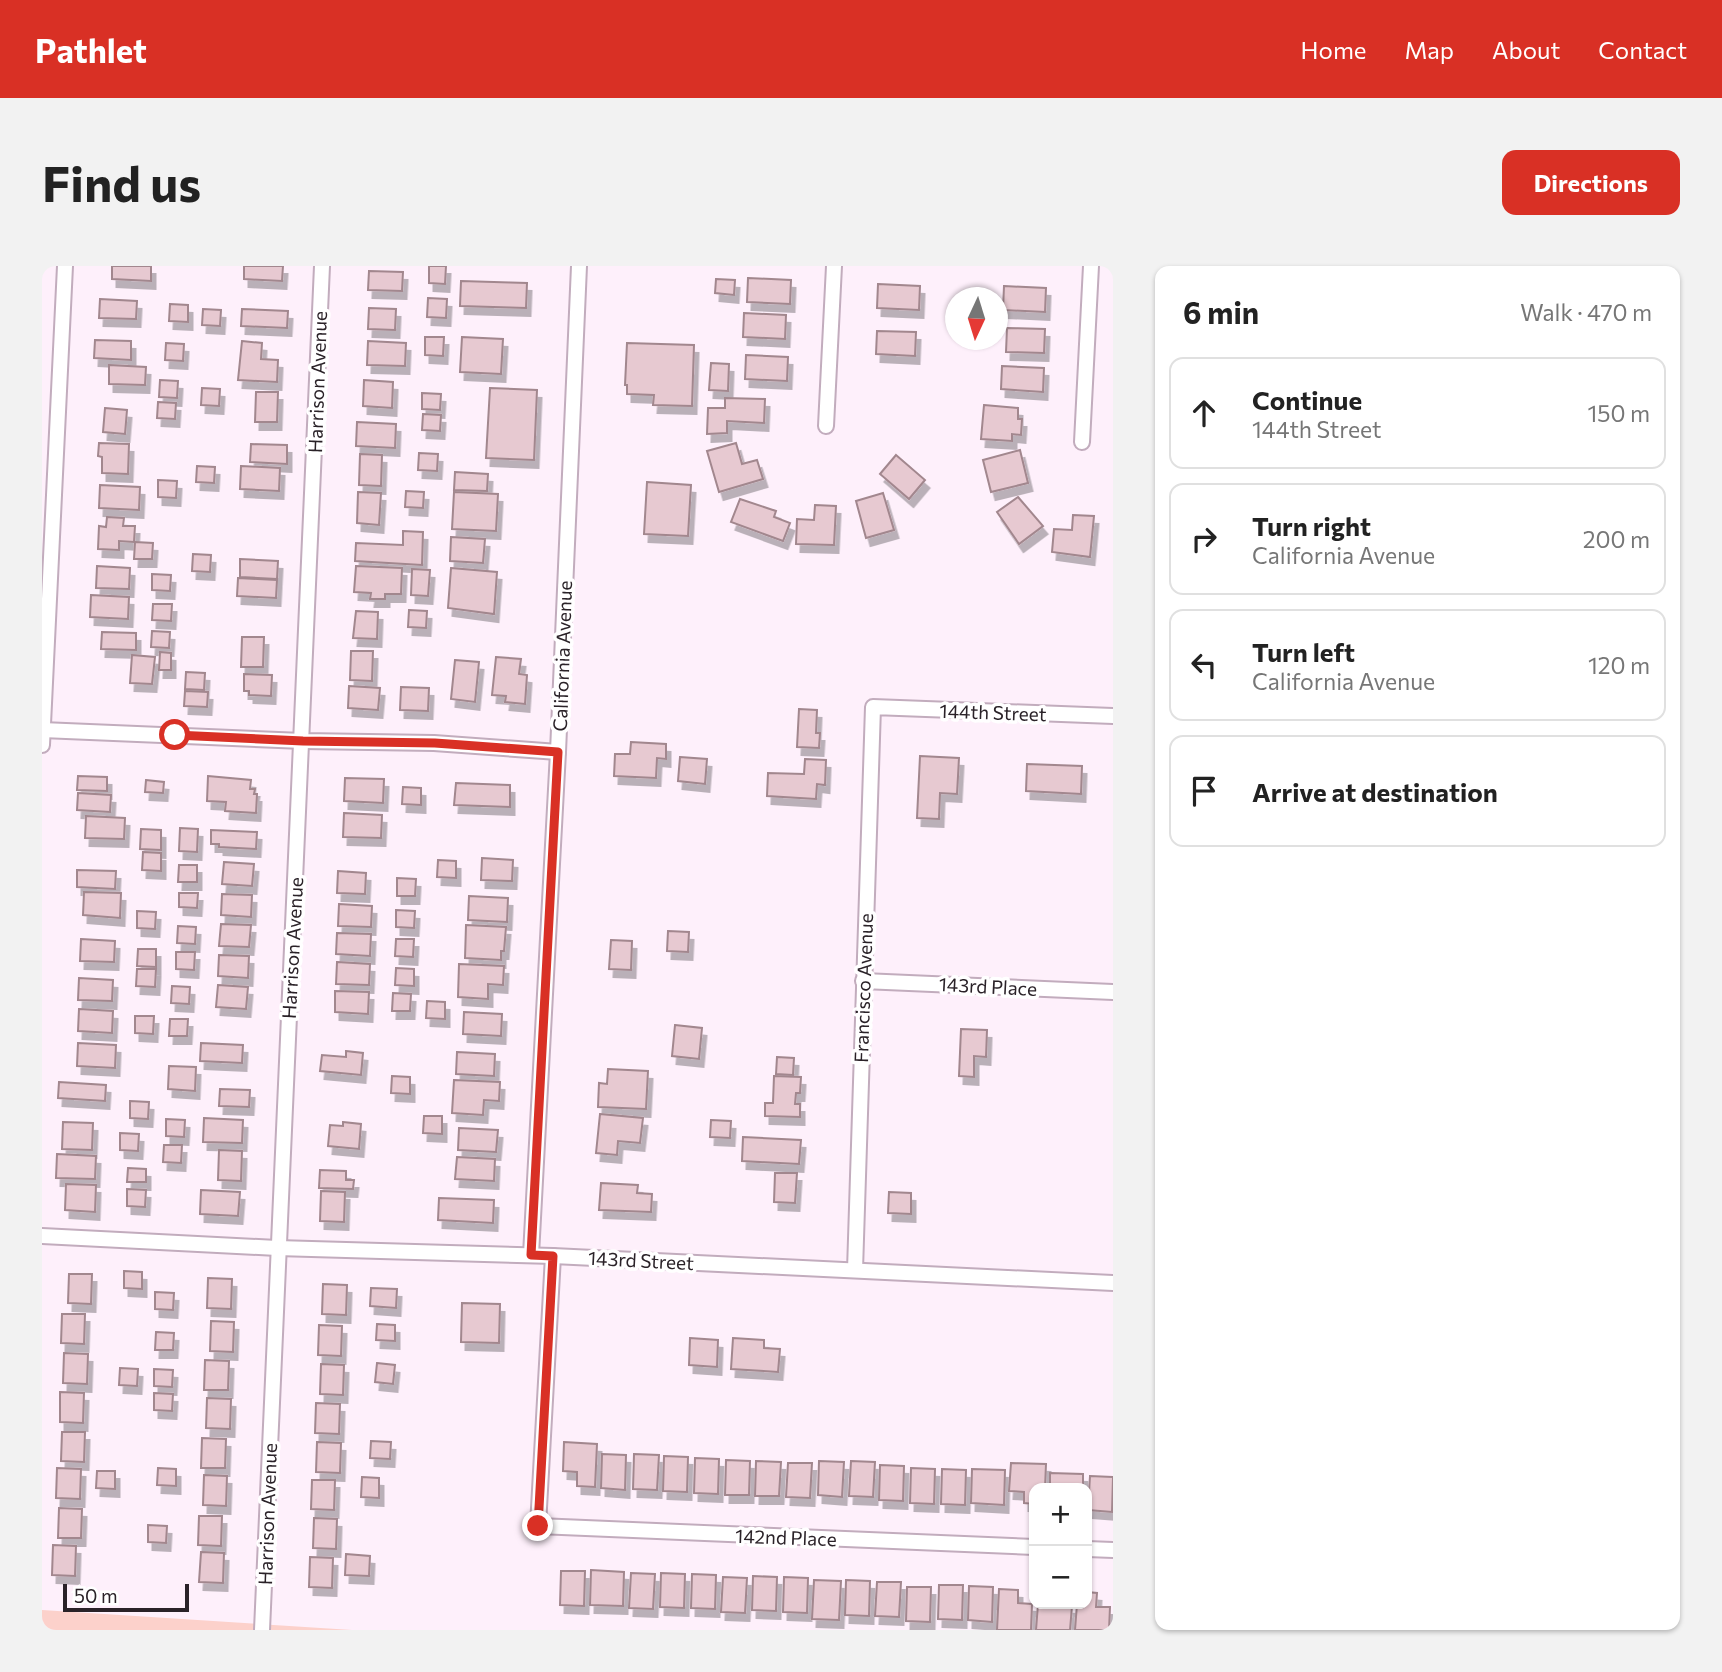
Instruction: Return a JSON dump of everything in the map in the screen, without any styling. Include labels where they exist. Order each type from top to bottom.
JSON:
[{"type":"street","points":[[42,745],[65,266]]},
{"type":"street","name":"Harrison Avenue","points":[[262,1630],[322,266]]},
{"type":"street","name":"California Avenue","points":[[531,1255],[558,752],[579,266]]},
{"type":"street","points":[[826,426],[834,266]]},
{"type":"street","points":[[1082,442],[1091,266]]},
{"type":"street","name":"144th Street","points":[[873,707],[1113,716]]},
{"type":"street","name":"Francisco Avenue","points":[[855,1270],[873,707]]},
{"type":"street","points":[[42,730],[303,741],[435,743],[558,752]]},
{"type":"street","name":"143rd Place","points":[[863,981],[1113,992]]},
{"type":"street","name":"143rd Street","points":[[42,1236],[277,1248],[531,1255],[1113,1283]]},
{"type":"street","name":"142nd Place","points":[[553,1256],[538,1526],[1029,1547]]},
{"type":"street","points":[[1092,1549],[1113,1550]]},
{"type":"shaded area","points":[[42,1610],[352,1630],[42,1630]]},
{"type":"building","points":[[112,266],[151,266],[151,281],[112,279]]},
{"type":"building","points":[[244,266],[283,266],[282,281],[244,279]]},
{"type":"building","points":[[429,266],[446,266],[445,284],[429,283]]},
{"type":"building","points":[[369,271],[403,272],[402,291],[368,290]]},
{"type":"building","points":[[748,278],[791,280],[790,304],[747,302]]},
{"type":"building","points":[[716,279],[735,280],[734,295],[715,293]]},
{"type":"building","points":[[461,281],[527,283],[526,308],[460,306]]},
{"type":"building","points":[[878,284],[920,286],[919,310],[877,308]]},
{"type":"building","points":[[1004,286],[1046,288],[1045,312],[1008,310],[1008,287]]},
{"type":"building","points":[[428,298],[447,299],[446,318],[427,317]]},
{"type":"building","points":[[100,299],[137,301],[136,319],[99,318]]},
{"type":"building","points":[[170,304],[188,305],[188,322],[169,321]]},
{"type":"building","points":[[369,308],[396,309],[395,330],[368,329]]},
{"type":"building","points":[[203,309],[221,310],[220,326],[202,325]]},
{"type":"building","points":[[242,309],[288,311],[287,328],[241,326]]},
{"type":"building","points":[[744,313],[786,315],[785,339],[743,337]]},
{"type":"building","points":[[1008,328],[1045,329],[1044,353],[1006,352]]},
{"type":"building","points":[[877,331],[916,332],[915,356],[876,354]]},
{"type":"building","points":[[425,337],[444,337],[443,356],[425,355]]},
{"type":"building","points":[[462,337],[503,339],[501,374],[460,372]]},
{"type":"building","points":[[95,340],[131,341],[131,360],[94,358]]},
{"type":"building","points":[[242,341],[262,343],[261,359],[278,360],[277,382],[238,380]]},
{"type":"building","points":[[368,341],[406,343],[405,366],[367,365]]},
{"type":"building","points":[[166,343],[184,344],[183,361],[165,360]]},
{"type":"building","points":[[627,343],[694,345],[692,406],[653,405],[654,395],[627,394]]},
{"type":"building","points":[[746,355],[788,357],[787,381],[745,379]]},
{"type":"building","points":[[711,363],[729,364],[728,391],[709,390]]},
{"type":"building","points":[[109,365],[146,367],[145,385],[109,384]]},
{"type":"building","points":[[1002,366],[1044,368],[1043,392],[1001,389]]},
{"type":"building","points":[[160,380],[178,381],[177,398],[159,397]]},
{"type":"building","points":[[364,380],[393,382],[392,408],[363,406]]},
{"type":"building","points":[[202,388],[220,389],[219,406],[201,405]]},
{"type":"building","points":[[490,388],[537,390],[534,460],[486,458]]},
{"type":"building","points":[[256,392],[278,392],[277,422],[255,422]]},
{"type":"building","points":[[422,393],[441,394],[440,410],[422,409]]},
{"type":"building","points":[[725,398],[765,399],[764,423],[727,421],[727,433],[707,434],[708,408],[725,408]]},
{"type":"building","points":[[158,402],[176,403],[175,419],[157,418]]},
{"type":"building","points":[[984,405],[1018,408],[1018,419],[1022,419],[1021,435],[1012,434],[1012,441],[981,439]]},
{"type":"building","points":[[105,408],[127,410],[125,434],[103,432]]},
{"type":"building","points":[[423,414],[441,415],[440,431],[422,430]]},
{"type":"building","points":[[357,422],[396,424],[395,448],[356,446]]},
{"type":"building","points":[[99,443],[129,444],[128,474],[102,473],[102,457],[98,456]]},
{"type":"building","points":[[736,443],[742,464],[757,460],[763,479],[719,492],[707,451]]},
{"type":"building","points":[[251,444],[287,445],[287,464],[250,462]]},
{"type":"building","points":[[1020,450],[1028,483],[991,492],[983,460]]},
{"type":"building","points":[[419,453],[438,454],[437,471],[418,470]]},
{"type":"building","points":[[360,454],[382,455],[381,486],[359,485]]},
{"type":"building","points":[[896,455],[925,480],[909,499],[880,474]]},
{"type":"building","points":[[197,466],[215,467],[214,483],[196,482]]},
{"type":"building","points":[[241,466],[280,468],[279,491],[240,489]]},
{"type":"building","points":[[455,472],[488,474],[487,491],[454,490]]},
{"type":"building","points":[[158,480],[177,481],[176,498],[158,497]]},
{"type":"building","points":[[647,482],[691,485],[688,536],[644,534]]},
{"type":"building","points":[[100,485],[140,487],[139,510],[99,508]]},
{"type":"building","points":[[406,491],[424,492],[423,508],[405,507]]},
{"type":"building","points":[[358,492],[381,493],[379,525],[357,523]]},
{"type":"building","points":[[454,492],[498,494],[496,531],[452,529]]},
{"type":"building","points":[[883,493],[894,530],[866,538],[856,501]]},
{"type":"building","points":[[1018,497],[1043,526],[1019,544],[997,512]]},
{"type":"building","points":[[740,499],[776,511],[774,517],[790,523],[783,541],[731,522]]},
{"type":"building","points":[[815,505],[836,506],[834,545],[796,544],[797,519],[814,520]]},
{"type":"building","points":[[1073,515],[1094,516],[1090,557],[1052,552],[1054,529],[1072,530]]},
{"type":"building","points":[[107,517],[124,518],[123,526],[135,526],[134,542],[119,541],[119,550],[98,549],[99,526],[106,527]]},
{"type":"building","points":[[403,531],[423,532],[422,565],[355,561],[356,543],[403,545]]},
{"type":"building","points":[[451,537],[485,539],[483,563],[450,561]]},
{"type":"building","points":[[135,542],[153,543],[152,559],[134,559]]},
{"type":"building","points":[[193,554],[211,555],[210,572],[192,571]]},
{"type":"building","points":[[240,559],[278,561],[277,579],[240,577]]},
{"type":"building","points":[[97,566],[130,568],[129,589],[96,588]]},
{"type":"building","points":[[356,566],[402,568],[401,594],[385,594],[385,599],[370,599],[371,593],[354,592]]},
{"type":"building","points":[[451,568],[497,572],[494,614],[448,608]]},
{"type":"building","points":[[412,569],[430,570],[428,596],[411,595]]},
{"type":"building","points":[[152,574],[171,575],[170,591],[152,590]]},
{"type":"building","points":[[238,578],[277,580],[276,598],[237,596]]},
{"type":"building","points":[[91,595],[129,597],[128,619],[90,617]]},
{"type":"building","points":[[153,604],[172,604],[171,621],[152,620]]},
{"type":"building","points":[[409,610],[427,611],[426,628],[408,627]]},
{"type":"building","points":[[356,611],[378,612],[377,639],[353,638]]},
{"type":"building","points":[[152,631],[170,632],[169,648],[151,647]]},
{"type":"building","points":[[102,632],[136,633],[136,650],[101,649]]},
{"type":"building","points":[[242,637],[264,637],[263,667],[241,667]]},
{"type":"building","points":[[351,651],[373,651],[372,681],[350,680]]},
{"type":"building","points":[[160,652],[171,653],[171,670],[159,670]]},
{"type":"building","points":[[132,655],[155,657],[152,684],[130,683]]},
{"type":"building","points":[[496,657],[521,659],[519,674],[527,675],[525,704],[505,702],[506,696],[492,695]]},
{"type":"building","points":[[455,660],[479,662],[475,702],[451,699]]},
{"type":"building","points":[[186,672],[205,673],[204,690],[185,689]]},
{"type":"building","points":[[244,674],[272,675],[271,696],[249,695],[249,691],[244,691]]},
{"type":"building","points":[[349,686],[380,688],[378,710],[348,708]]},
{"type":"building","points":[[401,687],[429,688],[428,711],[400,710]]},
{"type":"building","points":[[185,691],[208,692],[207,707],[184,706]]},
{"type":"building","points":[[799,709],[817,710],[816,733],[820,733],[819,748],[797,747]]},
{"type":"building","points":[[631,742],[666,744],[666,759],[657,758],[656,778],[614,776],[615,754],[630,754]]},
{"type":"building","points":[[920,756],[959,758],[957,794],[940,793],[939,819],[917,818]]},
{"type":"building","points":[[680,757],[707,759],[705,784],[678,781]]},
{"type":"building","points":[[805,759],[826,760],[825,785],[817,784],[816,799],[767,796],[768,773],[804,774]]},
{"type":"building","points":[[1027,764],[1082,766],[1081,794],[1026,791]]},
{"type":"building","points":[[78,776],[107,777],[107,791],[77,790]]},
{"type":"building","points":[[208,776],[251,780],[250,789],[255,789],[254,794],[257,794],[256,813],[225,811],[226,802],[207,801]]},
{"type":"building","points":[[345,778],[384,779],[383,803],[344,801]]},
{"type":"building","points":[[146,780],[164,782],[163,793],[145,792]]},
{"type":"building","points":[[456,783],[510,785],[510,807],[454,805]]},
{"type":"building","points":[[403,787],[421,788],[421,805],[402,804]]},
{"type":"building","points":[[78,793],[111,795],[110,812],[77,810]]},
{"type":"building","points":[[344,813],[382,815],[381,838],[343,837]]},
{"type":"building","points":[[86,816],[125,818],[124,839],[85,838]]},
{"type":"building","points":[[180,828],[198,829],[197,852],[179,851]]},
{"type":"building","points":[[141,829],[161,830],[161,850],[140,849]]},
{"type":"building","points":[[211,830],[257,832],[256,849],[211,844]]},
{"type":"building","points":[[143,852],[161,853],[161,871],[142,870]]},
{"type":"building","points":[[482,858],[513,860],[512,881],[481,880]]},
{"type":"building","points":[[438,860],[456,861],[456,878],[437,877]]},
{"type":"building","points":[[224,862],[254,864],[252,886],[222,884]]},
{"type":"building","points":[[179,865],[197,865],[197,882],[178,882]]},
{"type":"building","points":[[77,870],[116,871],[115,889],[77,887]]},
{"type":"building","points":[[338,871],[366,873],[365,894],[337,893]]},
{"type":"building","points":[[397,878],[416,879],[415,896],[397,896]]},
{"type":"building","points":[[84,892],[121,893],[120,918],[83,915]]},
{"type":"building","points":[[179,893],[198,893],[197,908],[179,907]]},
{"type":"building","points":[[222,894],[252,895],[251,917],[221,915]]},
{"type":"building","points":[[469,896],[508,898],[507,922],[468,920]]},
{"type":"building","points":[[339,904],[372,906],[371,927],[338,926]]},
{"type":"building","points":[[396,910],[415,911],[414,928],[396,927]]},
{"type":"building","points":[[137,911],[156,912],[155,929],[137,928]]},
{"type":"building","points":[[221,924],[251,925],[249,947],[219,946]]},
{"type":"building","points":[[466,925],[506,927],[501,960],[465,958]]},
{"type":"building","points":[[178,926],[196,927],[195,944],[177,943]]},
{"type":"building","points":[[668,931],[689,932],[688,952],[667,951]]},
{"type":"building","points":[[337,933],[371,934],[370,956],[336,954]]},
{"type":"building","points":[[81,939],[115,941],[114,962],[80,961]]},
{"type":"building","points":[[396,939],[414,939],[413,957],[395,956]]},
{"type":"building","points":[[611,940],[632,941],[631,970],[609,969]]},
{"type":"building","points":[[138,949],[156,949],[156,967],[137,966]]},
{"type":"building","points":[[176,952],[195,952],[194,970],[176,969]]},
{"type":"building","points":[[219,955],[249,956],[248,978],[218,976]]},
{"type":"building","points":[[337,962],[370,964],[369,985],[336,984]]},
{"type":"building","points":[[459,964],[504,966],[503,985],[488,984],[488,999],[458,997]]},
{"type":"building","points":[[396,968],[414,969],[414,986],[395,985]]},
{"type":"building","points":[[137,969],[156,969],[155,987],[136,986]]},
{"type":"building","points":[[79,978],[113,980],[112,1001],[78,1000]]},
{"type":"building","points":[[218,985],[248,987],[246,1009],[216,1007]]},
{"type":"building","points":[[172,986],[190,987],[189,1004],[171,1003]]},
{"type":"building","points":[[335,991],[369,992],[368,1014],[335,1012]]},
{"type":"building","points":[[393,993],[411,994],[410,1011],[392,1011]]},
{"type":"building","points":[[427,1001],[445,1002],[445,1019],[426,1018]]},
{"type":"building","points":[[79,1009],[113,1011],[112,1033],[78,1031]]},
{"type":"building","points":[[464,1012],[502,1014],[501,1036],[463,1034]]},
{"type":"building","points":[[135,1016],[154,1016],[153,1034],[135,1033]]},
{"type":"building","points":[[170,1019],[188,1019],[187,1036],[169,1036]]},
{"type":"building","points":[[675,1025],[702,1028],[699,1059],[672,1056]]},
{"type":"building","points":[[961,1029],[987,1030],[986,1057],[974,1056],[974,1077],[959,1076]]},
{"type":"building","points":[[78,1043],[116,1045],[115,1068],[77,1066]]},
{"type":"building","points":[[201,1043],[243,1045],[242,1063],[200,1061]]},
{"type":"building","points":[[346,1051],[363,1053],[361,1075],[320,1071],[322,1055],[346,1057]]},
{"type":"building","points":[[457,1052],[495,1054],[494,1076],[456,1074]]},
{"type":"building","points":[[777,1057],[794,1058],[793,1075],[776,1074]]},
{"type":"building","points":[[169,1066],[196,1067],[195,1091],[168,1089]]},
{"type":"building","points":[[608,1069],[648,1071],[646,1109],[598,1107],[599,1083],[607,1084]]},
{"type":"building","points":[[392,1076],[410,1077],[410,1094],[391,1093]]},
{"type":"building","points":[[774,1076],[801,1077],[800,1093],[796,1093],[795,1104],[800,1104],[800,1117],[765,1116],[765,1103],[773,1103]]},
{"type":"building","points":[[454,1080],[500,1082],[499,1101],[484,1100],[483,1115],[452,1113]]},
{"type":"building","points":[[59,1082],[106,1085],[105,1101],[58,1098]]},
{"type":"building","points":[[220,1089],[250,1090],[249,1107],[219,1106]]},
{"type":"building","points":[[130,1101],[149,1102],[148,1119],[130,1118]]},
{"type":"building","points":[[600,1114],[643,1118],[640,1143],[618,1141],[617,1155],[596,1153]]},
{"type":"building","points":[[424,1116],[442,1116],[442,1134],[423,1133]]},
{"type":"building","points":[[204,1118],[243,1120],[242,1143],[203,1142]]},
{"type":"building","points":[[166,1119],[185,1120],[184,1137],[166,1136]]},
{"type":"building","points":[[711,1120],[731,1121],[730,1138],[710,1137]]},
{"type":"building","points":[[63,1122],[93,1123],[92,1150],[62,1149]]},
{"type":"building","points":[[343,1122],[361,1124],[359,1149],[328,1146],[330,1125],[343,1126]]},
{"type":"building","points":[[459,1128],[498,1130],[496,1152],[458,1150]]},
{"type":"building","points":[[120,1133],[139,1134],[138,1151],[120,1150]]},
{"type":"building","points":[[743,1137],[801,1140],[799,1164],[742,1161]]},
{"type":"building","points":[[164,1145],[182,1145],[181,1163],[163,1162]]},
{"type":"building","points":[[219,1150],[242,1151],[241,1181],[218,1180]]},
{"type":"building","points":[[57,1154],[96,1156],[95,1179],[56,1178]]},
{"type":"building","points":[[457,1157],[495,1159],[494,1181],[455,1179]]},
{"type":"building","points":[[128,1168],[146,1169],[146,1182],[127,1182]]},
{"type":"building","points":[[320,1170],[346,1171],[346,1180],[354,1180],[353,1189],[319,1188]]},
{"type":"building","points":[[775,1173],[797,1173],[795,1203],[774,1202]]},
{"type":"building","points":[[601,1183],[638,1185],[637,1193],[652,1194],[651,1212],[599,1210]]},
{"type":"building","points":[[66,1184],[96,1185],[95,1212],[65,1210]]},
{"type":"building","points":[[127,1189],[146,1190],[145,1207],[127,1206]]},
{"type":"building","points":[[201,1190],[240,1192],[238,1216],[200,1214]]},
{"type":"building","points":[[321,1191],[345,1192],[344,1222],[320,1221]]},
{"type":"building","points":[[889,1192],[911,1193],[911,1214],[888,1213]]},
{"type":"building","points":[[439,1198],[494,1200],[493,1223],[438,1220]]},
{"type":"building","points":[[124,1271],[142,1272],[142,1289],[124,1288]]},
{"type":"building","points":[[69,1274],[92,1274],[91,1304],[68,1303]]},
{"type":"building","points":[[208,1278],[232,1279],[231,1309],[207,1308]]},
{"type":"building","points":[[323,1284],[347,1285],[346,1315],[322,1314]]},
{"type":"building","points":[[371,1288],[397,1289],[396,1308],[370,1306]]},
{"type":"building","points":[[155,1292],[174,1293],[173,1310],[155,1309]]},
{"type":"building","points":[[462,1303],[500,1304],[499,1343],[461,1342]]},
{"type":"building","points":[[62,1314],[85,1314],[84,1344],[61,1343]]},
{"type":"building","points":[[211,1321],[234,1322],[233,1352],[210,1351]]},
{"type":"building","points":[[377,1324],[395,1325],[395,1341],[376,1340]]},
{"type":"building","points":[[319,1325],[342,1326],[341,1356],[318,1355]]},
{"type":"building","points":[[156,1332],[174,1333],[173,1350],[155,1350]]},
{"type":"building","points":[[690,1338],[718,1340],[717,1367],[689,1365]]},
{"type":"building","points":[[733,1338],[764,1340],[764,1348],[780,1349],[778,1372],[731,1369]]},
{"type":"building","points":[[64,1353],[88,1354],[87,1384],[63,1383]]},
{"type":"building","points":[[205,1360],[229,1361],[228,1390],[204,1390]]},
{"type":"building","points":[[377,1363],[395,1365],[393,1384],[375,1382]]},
{"type":"building","points":[[321,1364],[344,1365],[343,1395],[320,1394]]},
{"type":"building","points":[[120,1368],[138,1369],[137,1386],[119,1385]]},
{"type":"building","points":[[154,1369],[173,1370],[172,1387],[154,1386]]},
{"type":"building","points":[[60,1392],[84,1393],[83,1423],[60,1422]]},
{"type":"building","points":[[154,1393],[173,1394],[172,1411],[154,1410]]},
{"type":"building","points":[[207,1398],[231,1399],[230,1429],[206,1428]]},
{"type":"building","points":[[316,1403],[340,1404],[339,1434],[315,1433]]},
{"type":"building","points":[[62,1432],[85,1432],[84,1462],[61,1461]]},
{"type":"building","points":[[202,1438],[226,1439],[225,1468],[201,1468]]},
{"type":"building","points":[[371,1441],[391,1442],[390,1459],[370,1458]]},
{"type":"building","points":[[317,1442],[341,1443],[340,1473],[316,1472]]},
{"type":"building","points":[[564,1442],[597,1444],[595,1487],[577,1486],[577,1472],[563,1471]]},
{"type":"building","points":[[602,1454],[626,1455],[625,1490],[601,1488]]},
{"type":"building","points":[[634,1454],[659,1455],[657,1490],[633,1489]]},
{"type":"building","points":[[664,1456],[688,1457],[687,1492],[663,1491]]},
{"type":"building","points":[[695,1458],[719,1459],[718,1494],[694,1493]]},
{"type":"building","points":[[726,1460],[750,1461],[749,1495],[725,1495]]},
{"type":"building","points":[[756,1461],[781,1462],[779,1496],[755,1496]]},
{"type":"building","points":[[819,1461],[844,1462],[842,1497],[818,1495]]},
{"type":"building","points":[[851,1461],[875,1462],[873,1497],[849,1496]]},
{"type":"building","points":[[788,1463],[812,1463],[810,1498],[786,1497]]},
{"type":"building","points":[[1011,1463],[1046,1464],[1045,1483],[1029,1483],[1029,1504],[1024,1503],[1024,1492],[1009,1491]]},
{"type":"building","points":[[880,1465],[904,1466],[903,1501],[879,1500]]},
{"type":"building","points":[[57,1468],[81,1469],[80,1499],[56,1498]]},
{"type":"building","points":[[158,1468],[176,1469],[176,1486],[157,1485]]},
{"type":"building","points":[[911,1468],[935,1469],[934,1504],[910,1503]]},
{"type":"building","points":[[942,1469],[966,1470],[965,1505],[941,1504]]},
{"type":"building","points":[[972,1469],[1005,1470],[1004,1505],[971,1503]]},
{"type":"building","points":[[97,1471],[115,1471],[115,1489],[96,1488]]},
{"type":"building","points":[[1050,1473],[1083,1474],[1083,1483],[1050,1483]]},
{"type":"building","points":[[204,1475],[227,1476],[226,1506],[203,1505]]},
{"type":"building","points":[[1090,1476],[1113,1477],[1112,1512],[1092,1510],[1092,1483],[1090,1483]]},
{"type":"building","points":[[362,1477],[379,1478],[379,1498],[361,1497]]},
{"type":"building","points":[[312,1480],[335,1480],[334,1510],[311,1509]]},
{"type":"building","points":[[59,1508],[82,1509],[81,1538],[58,1538]]},
{"type":"building","points":[[199,1516],[222,1516],[221,1546],[198,1545]]},
{"type":"building","points":[[314,1518],[337,1519],[336,1549],[313,1548]]},
{"type":"building","points":[[148,1525],[167,1526],[166,1543],[148,1542]]},
{"type":"building","points":[[53,1545],[76,1546],[75,1576],[52,1575]]},
{"type":"building","points":[[201,1552],[224,1553],[223,1583],[199,1582]]},
{"type":"building","points":[[346,1554],[370,1556],[369,1576],[345,1575]]},
{"type":"building","points":[[310,1557],[333,1558],[332,1588],[309,1587]]},
{"type":"building","points":[[591,1570],[624,1572],[623,1606],[590,1605]]},
{"type":"building","points":[[561,1571],[585,1571],[584,1606],[560,1605]]},
{"type":"building","points":[[631,1573],[655,1574],[653,1609],[629,1608]]},
{"type":"building","points":[[661,1573],[685,1574],[684,1608],[660,1607]]},
{"type":"building","points":[[692,1574],[716,1575],[715,1609],[691,1608]]},
{"type":"building","points":[[753,1576],[777,1577],[776,1611],[752,1610]]},
{"type":"building","points":[[723,1577],[747,1578],[745,1613],[721,1612]]},
{"type":"building","points":[[784,1577],[808,1578],[807,1613],[783,1612]]},
{"type":"building","points":[[814,1580],[841,1581],[839,1620],[812,1619]]},
{"type":"building","points":[[846,1580],[870,1581],[869,1616],[845,1615]]},
{"type":"building","points":[[877,1582],[901,1582],[899,1617],[875,1616]]},
{"type":"building","points":[[939,1585],[963,1585],[962,1620],[938,1619]]},
{"type":"building","points":[[969,1586],[993,1587],[992,1622],[968,1620]]},
{"type":"building","points":[[907,1587],[931,1587],[930,1622],[906,1621]]},
{"type":"building","points":[[999,1589],[1018,1590],[1018,1603],[1029,1604],[1029,1609],[1032,1609],[1031,1630],[997,1630]]},
{"type":"building","points":[[1092,1592],[1097,1593],[1096,1607],[1110,1607],[1109,1630],[1075,1630],[1077,1609],[1092,1609]]},
{"type":"building","points":[[1038,1609],[1072,1609],[1070,1630],[1036,1630]]},
{"type":"route","points":[[175,735],[435,743],[558,752],[531,1255],[553,1256],[538,1526]]}]
